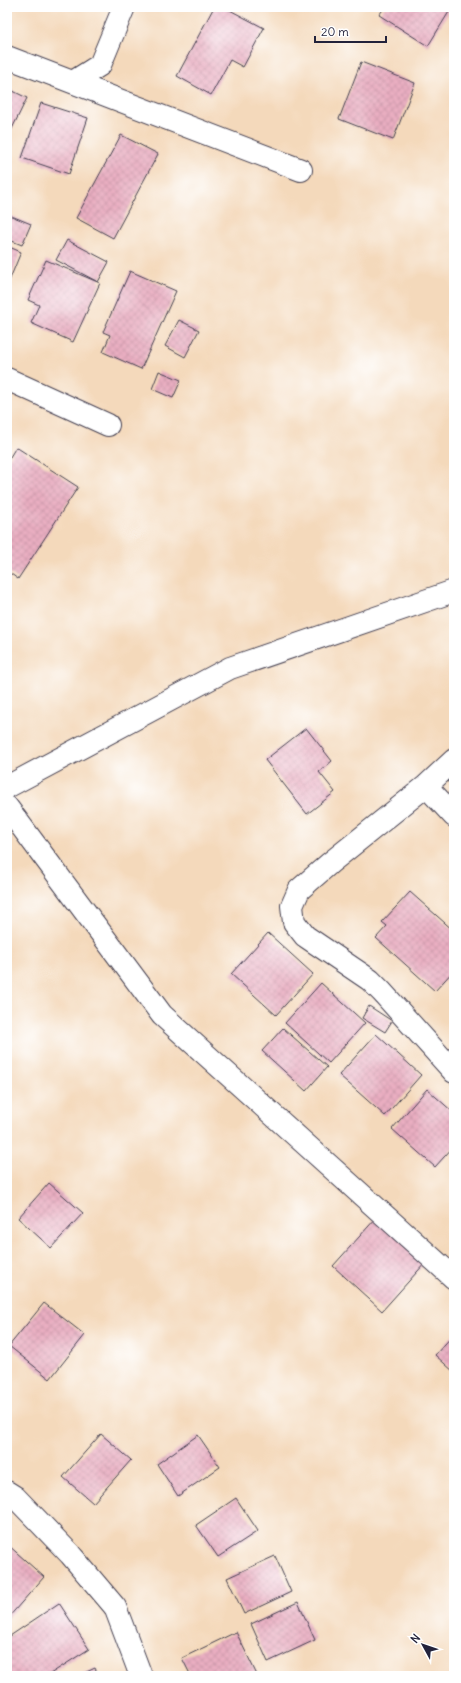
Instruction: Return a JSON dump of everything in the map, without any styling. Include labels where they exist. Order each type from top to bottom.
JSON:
[{"type":"street","points":[[73,82],[100,65],[124,7]]},
{"type":"street","points":[[7,57],[301,170]]},
{"type":"street","points":[[7,379],[108,425]]},
{"type":"street","points":[[7,787],[230,668],[454,591]]},
{"type":"street","points":[[454,760],[426,786],[330,863],[299,890],[292,906],[294,922],[306,936],[374,984],[454,1072]]},
{"type":"street","points":[[426,786],[454,816]]},
{"type":"street","points":[[7,807],[162,1015],[454,1278]]},
{"type":"street","points":[[7,1492],[15,1497],[70,1554],[115,1607],[141,1676]]},
{"type":"building","points":[[7,7],[12,7],[7,22]]},
{"type":"building","points":[[214,7],[224,7],[264,28],[243,67],[230,60],[211,95],[177,76]]},
{"type":"building","points":[[385,7],[452,7],[428,46],[379,15]]},
{"type":"building","points":[[361,62],[415,83],[393,140],[339,119]]},
{"type":"building","points":[[7,88],[27,98],[7,139]]},
{"type":"building","points":[[41,103],[88,118],[69,174],[22,158]]},
{"type":"building","points":[[121,135],[158,154],[113,238],[76,218]]},
{"type":"building","points":[[9,215],[31,224],[22,245],[7,239],[7,220]]},
{"type":"building","points":[[67,240],[109,262],[98,282],[56,260]]},
{"type":"building","points":[[7,246],[21,252],[7,286]]},
{"type":"building","points":[[46,260],[100,283],[73,342],[31,323],[39,305],[28,300]]},
{"type":"building","points":[[130,271],[176,291],[141,369],[103,352],[110,335],[103,332]]},
{"type":"building","points":[[179,320],[199,330],[185,357],[165,346]]},
{"type":"building","points":[[159,371],[181,380],[173,398],[152,389]]},
{"type":"building","points":[[16,447],[78,487],[18,579],[7,571],[7,462]]},
{"type":"building","points":[[306,728],[332,761],[319,772],[335,792],[307,814],[265,760]]},
{"type":"building","points":[[410,892],[454,931],[454,970],[435,991],[376,938],[387,926],[382,922]]},
{"type":"building","points":[[268,933],[313,974],[276,1015],[231,974]]},
{"type":"building","points":[[321,983],[365,1023],[329,1063],[285,1023]]},
{"type":"building","points":[[369,1006],[392,1021],[385,1032],[362,1018]]},
{"type":"building","points":[[283,1028],[327,1067],[306,1091],[262,1051]]},
{"type":"building","points":[[376,1034],[421,1075],[385,1116],[339,1075]]},
{"type":"building","points":[[427,1089],[454,1113],[454,1146],[435,1167],[392,1129]]},
{"type":"building","points":[[49,1183],[83,1213],[51,1248],[18,1218]]},
{"type":"building","points":[[377,1217],[426,1262],[382,1311],[333,1266]]},
{"type":"building","points":[[44,1303],[85,1335],[50,1379],[9,1346]]},
{"type":"building","points":[[454,1334],[454,1372],[435,1355]]},
{"type":"building","points":[[101,1434],[131,1460],[93,1503],[63,1477]]},
{"type":"building","points":[[198,1435],[220,1467],[178,1496],[157,1464]]},
{"type":"building","points":[[236,1498],[258,1531],[218,1557],[196,1525]]},
{"type":"building","points":[[7,1544],[44,1577],[7,1619]]},
{"type":"building","points":[[275,1556],[291,1592],[244,1614],[227,1578]]},
{"type":"building","points":[[298,1602],[315,1640],[268,1662],[251,1624]]},
{"type":"building","points":[[59,1603],[89,1649],[47,1676],[7,1676],[7,1655],[9,1654],[7,1651],[7,1638]]},
{"type":"building","points":[[236,1632],[257,1675],[191,1676],[182,1658]]},
{"type":"building","points":[[95,1668],[99,1676],[78,1676]]}]
